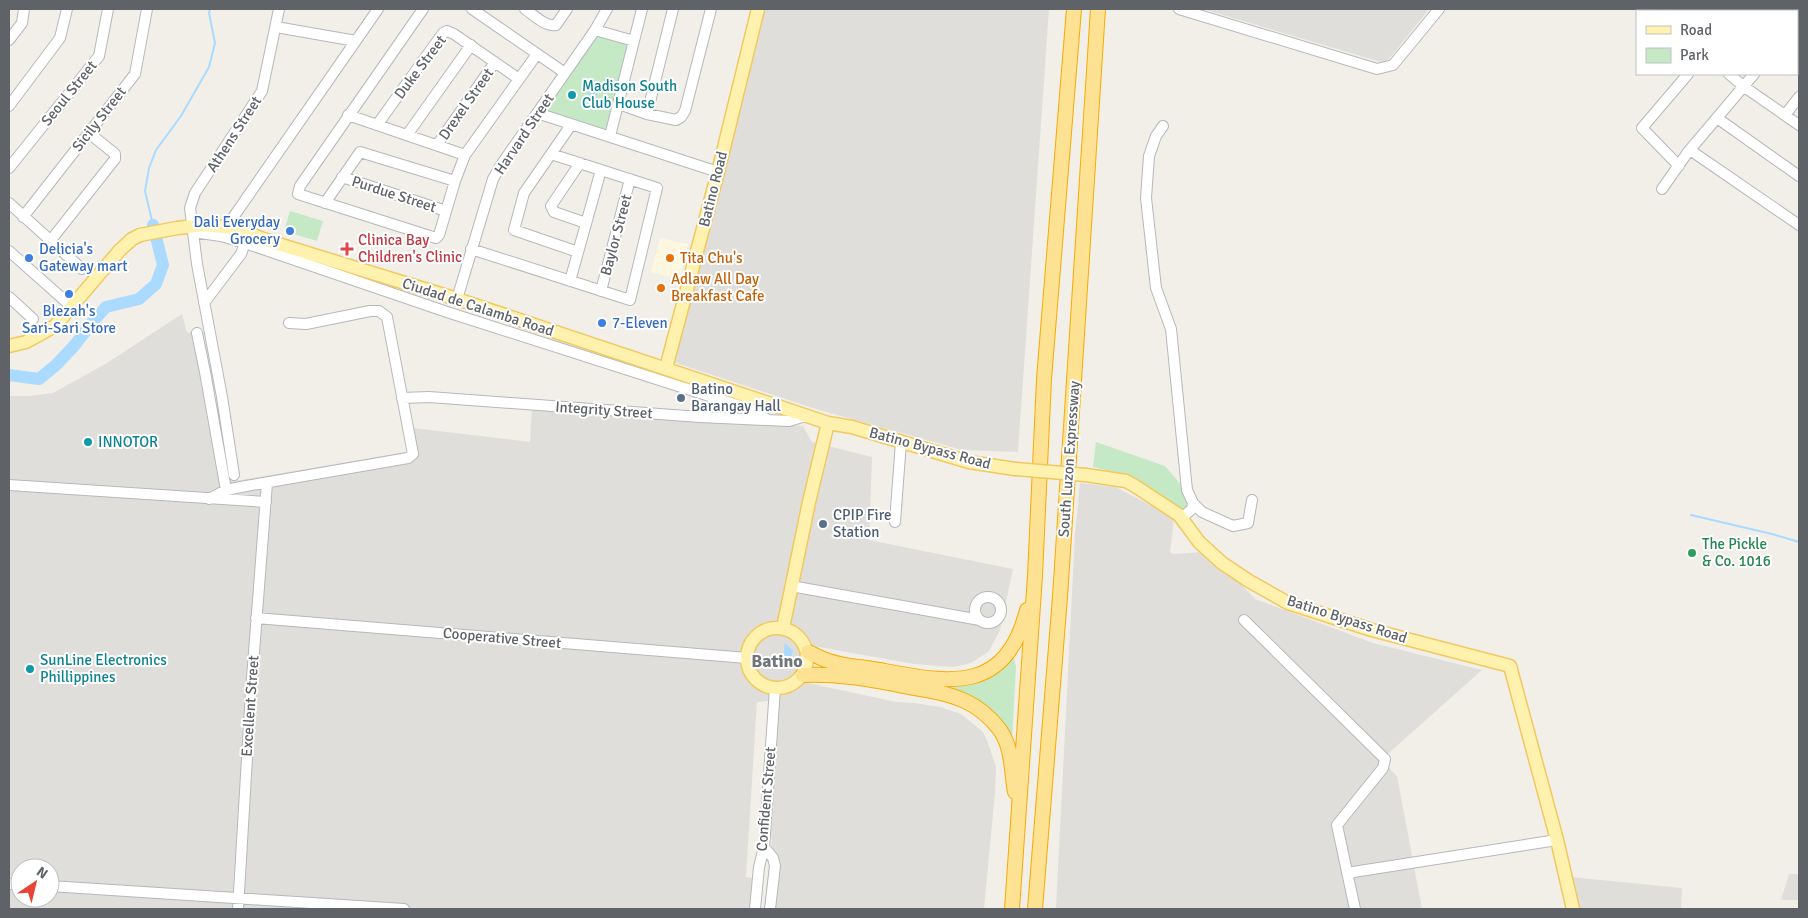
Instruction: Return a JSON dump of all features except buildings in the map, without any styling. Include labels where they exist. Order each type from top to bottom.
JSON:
[{"type":"highway","name":"South Luzon Expressway","points":[[1012,909],[1035,576],[1044,379],[1074,9]]},
{"type":"highway","name":"South Luzon Expressway","points":[[1035,909],[1061,587],[1098,9]]},
{"type":"highway","points":[[808,652],[830,662],[921,678],[958,680],[977,675],[995,666],[1011,649],[1022,627],[1035,576]]},
{"type":"highway","points":[[803,675],[828,674],[890,683],[943,693],[975,707],[991,719],[1008,747],[1012,764],[1012,780],[1019,812]]},
{"type":"main road","name":"Batino Road","points":[[666,368],[718,172],[758,9]]},
{"type":"main road","name":"Ciudad de Calamba Road","points":[[9,346],[26,342],[47,332],[60,322],[120,250],[132,239],[140,235],[177,228],[193,229],[218,226],[232,228],[457,299],[806,416]]},
{"type":"main road","name":"Batino Bypass Road","points":[[806,416],[828,423],[852,427],[968,462],[1015,469],[1086,474],[1126,481],[1180,515],[1199,542],[1222,563],[1249,581],[1288,602],[1372,630],[1510,666],[1557,840],[1573,909]]},
{"type":"main road","points":[[782,628],[828,423]]},
{"type":"main road","points":[[770,628],[782,628],[799,636],[808,652],[808,660],[803,675],[791,686],[775,688],[766,686],[758,682],[748,666],[747,658],[750,645],[758,634],[770,628]]},
{"type":"street","points":[[9,40],[22,23],[24,9]]},
{"type":"street","points":[[9,106],[60,38],[67,9]]},
{"type":"street","name":"Seoul Street","points":[[9,168],[99,56],[108,9]]},
{"type":"street","name":"Sicily Street","points":[[23,217],[135,74],[147,9]]},
{"type":"street","name":"Athens Street","points":[[234,475],[224,405],[204,303],[190,208],[192,197],[262,91],[279,9]]},
{"type":"street","points":[[232,219],[378,9]]},
{"type":"street","points":[[423,9],[300,186],[298,194],[436,238],[439,235],[465,155],[537,54]]},
{"type":"street","points":[[472,9],[565,73]]},
{"type":"street","points":[[525,9],[552,26],[556,25],[567,9]]},
{"type":"street","name":"Harvard Street","points":[[457,299],[493,178],[595,30],[607,9]]},
{"type":"street","points":[[610,136],[642,9]]},
{"type":"street","points":[[646,114],[673,9]]},
{"type":"street","points":[[619,104],[646,114],[676,120],[683,115],[711,9]]},
{"type":"street","points":[[1179,9],[1376,69],[1393,65],[1439,9]]},
{"type":"street","points":[[276,27],[356,41]]},
{"type":"street","points":[[595,30],[634,41]]},
{"type":"street","name":"Duke Street","points":[[378,125],[446,31],[471,45],[519,79]]},
{"type":"street","points":[[407,135],[471,45]]},
{"type":"street","name":"Drexel Street","points":[[437,145],[495,62]]},
{"type":"street","points":[[1679,166],[1642,128],[1687,75]]},
{"type":"street","points":[[1730,75],[1799,125]]},
{"type":"street","points":[[1662,189],[1690,150],[1753,75]]},
{"type":"street","points":[[1785,115],[1799,97]]},
{"type":"street","points":[[537,113],[718,172]]},
{"type":"street","points":[[348,116],[465,155]]},
{"type":"street","points":[[1717,118],[1799,176]]},
{"type":"street","points":[[571,125],[524,193],[514,230],[578,252]]},
{"type":"street","points":[[1163,126],[1156,136],[1149,156],[1146,198],[1156,288],[1172,329],[1187,490],[1193,503],[1202,512],[1233,526],[1248,523],[1252,500]]},
{"type":"street","points":[[51,240],[115,159],[115,154],[88,133]]},
{"type":"street","points":[[1690,150],[1799,225]]},
{"type":"street","points":[[325,203],[360,152],[455,181]]},
{"type":"street","points":[[471,250],[630,300],[657,188],[551,154]]},
{"type":"street","points":[[580,163],[551,206],[554,212],[586,222]]},
{"type":"street","points":[[570,281],[602,170]]},
{"type":"street","name":"Purdue Street","points":[[342,177],[446,211]]},
{"type":"street","name":"Baylor Street","points":[[601,291],[630,180]]},
{"type":"street","points":[[9,203],[82,269]]},
{"type":"street","points":[[193,229],[245,243],[447,312],[753,410],[768,420]]},
{"type":"street","points":[[204,303],[241,254],[245,243]]},
{"type":"street","points":[[9,251],[72,307]]},
{"type":"street","points":[[9,297],[33,320]]},
{"type":"street","points":[[209,499],[226,490],[408,458],[413,454],[387,318],[378,311],[370,311],[306,324],[289,323]]},
{"type":"street","points":[[197,333],[226,490]]},
{"type":"street","name":"Integrity Street","points":[[402,398],[429,397],[700,417],[789,421],[806,416]]},
{"type":"street","points":[[895,522],[902,442]]},
{"type":"street","name":"Excellent Street","points":[[239,904],[256,618],[267,483]]},
{"type":"street","points":[[9,485],[266,502]]},
{"type":"street","points":[[1180,515],[1185,515],[1192,510],[1193,503]]},
{"type":"street","points":[[791,586],[980,620]]},
{"type":"street","name":"Cooperative Street","points":[[256,618],[747,658]]},
{"type":"street","points":[[1244,620],[1384,759],[1383,768],[1337,825],[1355,909]]},
{"type":"street","name":"Confident Street","points":[[755,909],[759,867],[764,847],[775,688]]},
{"type":"street","points":[[1347,873],[1557,840]]},
{"type":"street","points":[[764,847],[773,858],[775,866],[770,909]]},
{"type":"street","points":[[60,887],[239,904],[404,909]]},
{"type":"shaded area","points":[[764,9],[1049,9],[1018,452],[962,450],[816,409],[673,362]]},
{"type":"shaded area","points":[[1203,9],[1429,9],[1388,60],[1381,62]]},
{"type":"shaded area","name":"Tita Chu's","points":[[660,238],[688,244],[679,279],[651,272]]},
{"type":"shaded area","points":[[182,314],[187,333],[200,328],[229,480],[241,480],[406,452],[415,455],[413,428],[530,442],[532,408],[803,426],[812,442],[872,457],[869,540],[1013,569],[1000,630],[989,651],[971,663],[953,667],[914,664],[819,647],[808,683],[896,702],[940,707],[961,714],[983,732],[996,767],[984,909],[764,909],[772,840],[765,830],[776,700],[757,702],[746,877],[762,879],[757,909],[9,909],[9,396],[53,393],[107,363]]},
{"type":"shaded area","points":[[1080,483],[1116,487],[1174,518],[1170,552],[1173,554],[1204,552],[1228,570],[1255,599],[1373,643],[1482,670],[1381,760],[1397,776],[1422,909],[1056,909],[1075,534]]},
{"type":"shaded area","points":[[1789,874],[1799,874],[1799,900],[1781,900]]},
{"type":"shaded area","points":[[1570,877],[1682,888],[1681,909],[1579,909]]},
{"type":"green space","points":[[597,35],[630,45],[609,127],[604,129],[546,110]]},
{"type":"green space","points":[[290,211],[323,221],[317,241],[284,231]]},
{"type":"green space","points":[[1096,442],[1165,466],[1200,507],[1182,519],[1132,477],[1093,467]]},
{"type":"green space","points":[[1013,656],[1016,666],[1012,741],[1001,720],[981,706],[950,691],[947,686],[968,686],[984,680],[992,676]]},
{"type":"water","points":[[585,86],[593,87],[597,96],[593,101],[589,100],[589,93],[584,90]]},
{"type":"water","points":[[785,643],[793,651],[790,663],[787,661],[784,652]]},
{"type":"waterway","points":[[153,225],[145,191],[149,168],[156,150],[181,116],[209,67],[215,43],[209,13],[210,9]]},
{"type":"waterway","points":[[9,375],[39,379],[74,346],[106,307],[139,299],[156,284],[163,265],[153,225]]},
{"type":"waterway","points":[[1691,515],[1799,542]]},
{"type":"place","name":"Madison South Club House","points":[[572,95]]},
{"type":"place","name":"Dali Everyday Grocery","points":[[290,231]]},
{"type":"place","name":"Clinica Bay Children's Clinic","points":[[347,249]]},
{"type":"place","name":"Delicia's Gateway mart","points":[[29,258]]},
{"type":"place","name":"Tita Chu's","points":[[670,258]]},
{"type":"place","name":"Adlaw All Day Breakfast Cafe","points":[[661,288]]},
{"type":"place","name":"Blezah's Sari-Sari Store","points":[[69,294]]},
{"type":"place","name":"7-Eleven","points":[[602,323]]},
{"type":"place","name":"Batino Barangay Hall","points":[[681,398]]},
{"type":"place","name":"INNOTOR","points":[[88,442]]},
{"type":"place","name":"CPIP Fire Station","points":[[823,524]]},
{"type":"place","name":"The Pickle & Co. 1016","points":[[1692,553]]},
{"type":"place","name":"SunLine Electronics Phillippines","points":[[30,669]]},
{"type":"district","name":"Batino","points":[[777,661]]}]
